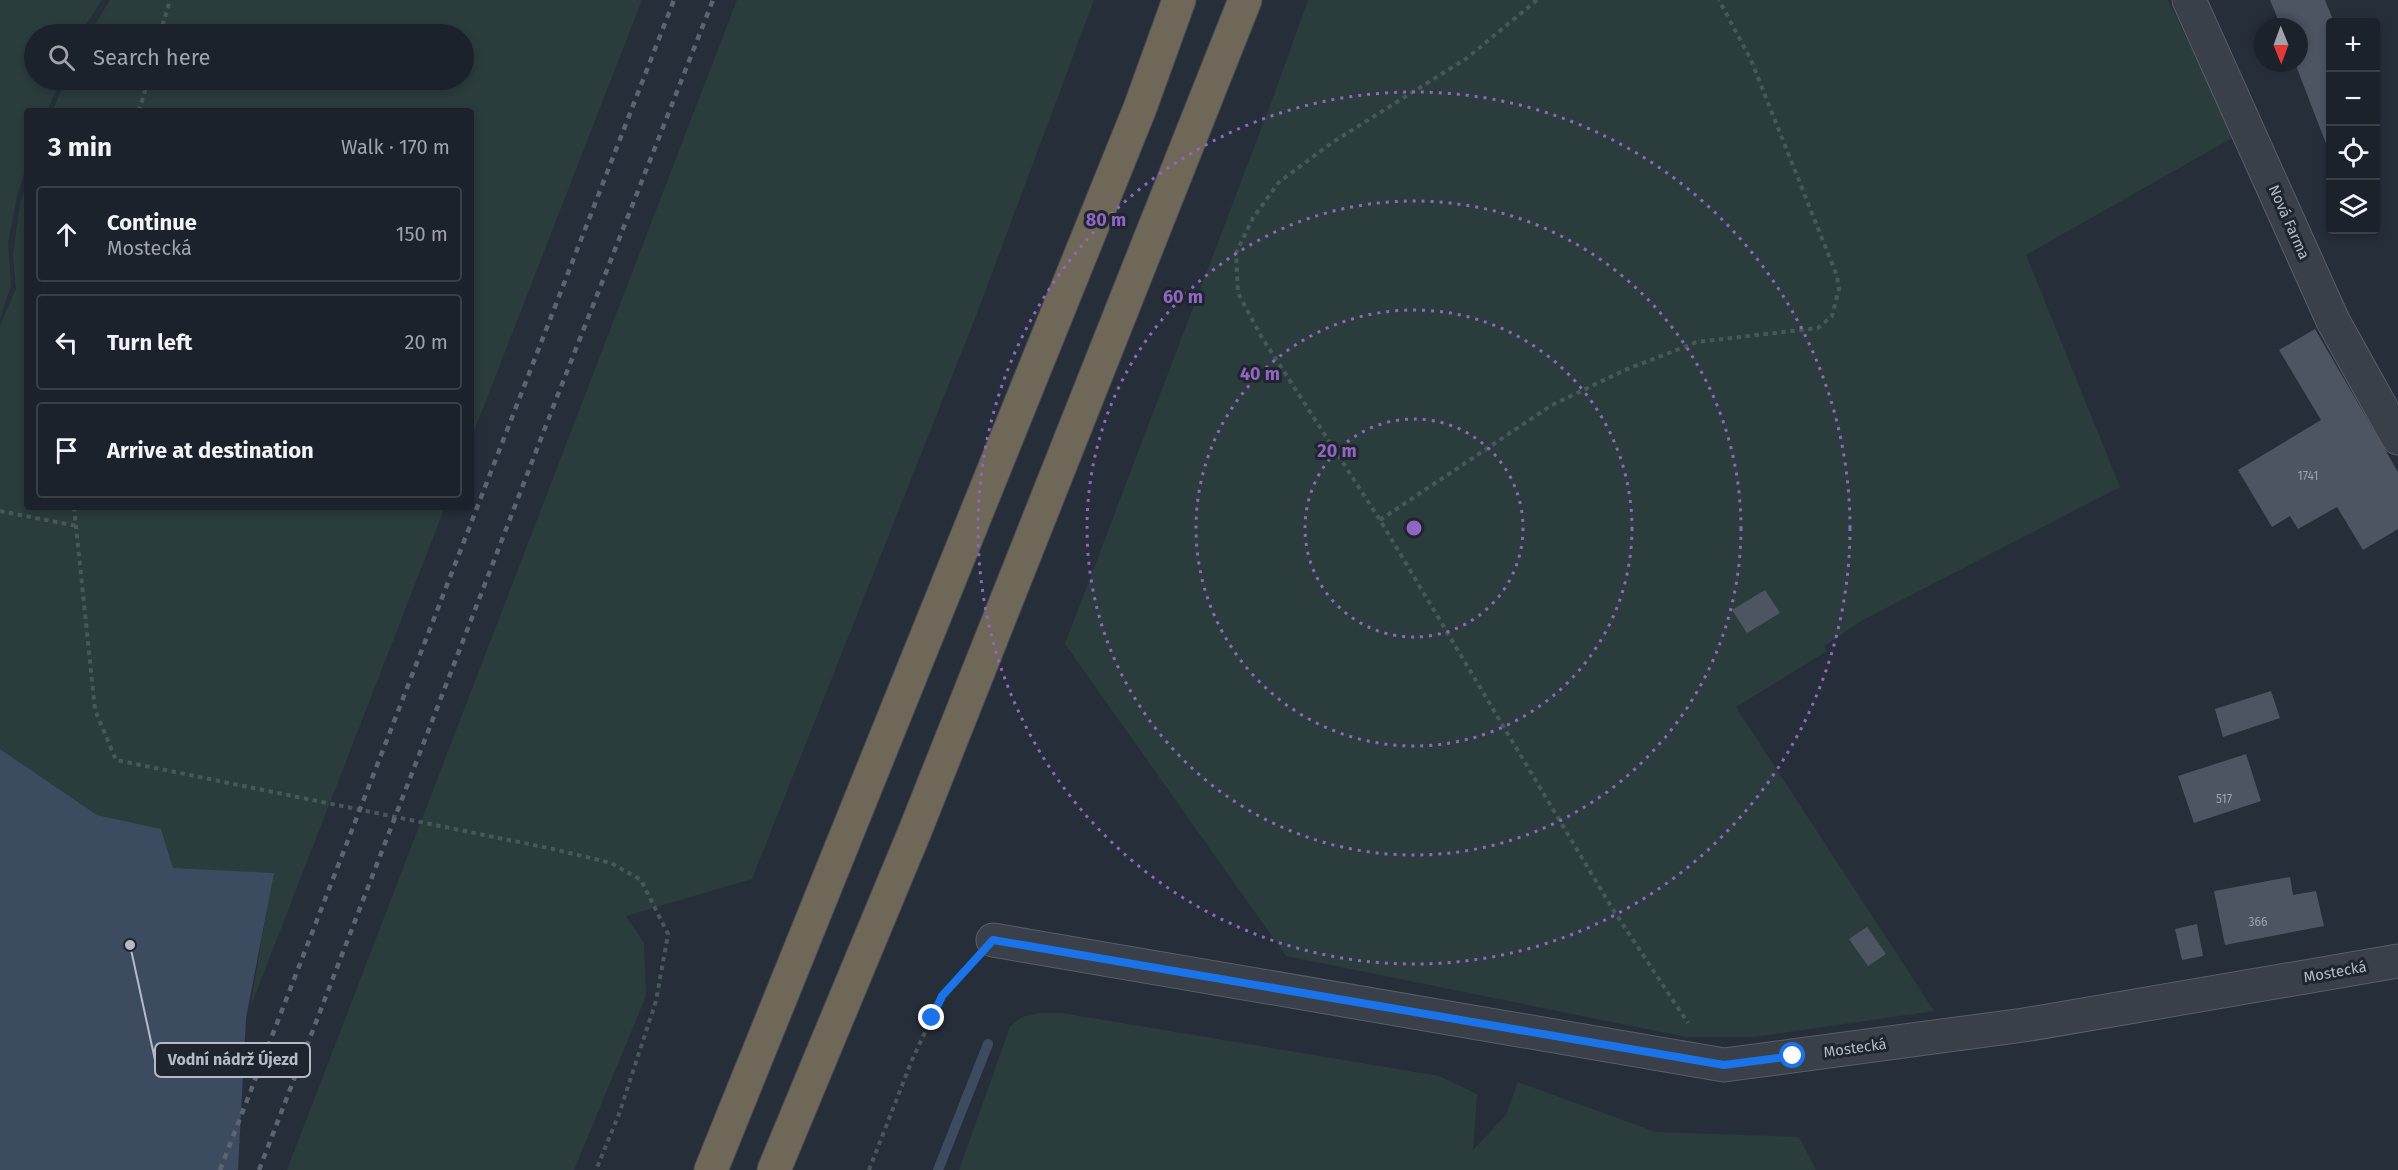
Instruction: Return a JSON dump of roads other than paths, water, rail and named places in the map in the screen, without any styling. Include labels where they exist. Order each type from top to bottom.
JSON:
[{"type":"highway","points":[[711,1170],[1132,130],[1179,0]]},
{"type":"highway","points":[[774,1170],[915,831],[1245,0]]},
{"type":"street","name":"Nová Farma","points":[[2189,0],[2333,321],[2398,438]]},
{"type":"street","name":"Mostecká","points":[[993,940],[1724,1065],[2024,1025],[2398,961]]},
{"type":"water","points":[[0,749],[97,815],[161,829],[173,868],[274,873],[246,1018],[238,1170],[0,1170]]},
{"type":"waterway","points":[[938,1170],[988,1044]]},
{"type":"railway","points":[[220,1170],[674,0]]},
{"type":"railway","points":[[259,1170],[557,397],[713,0]]},
{"type":"place","name":"Vodní nádrž Újezd","points":[[130,945]]}]
